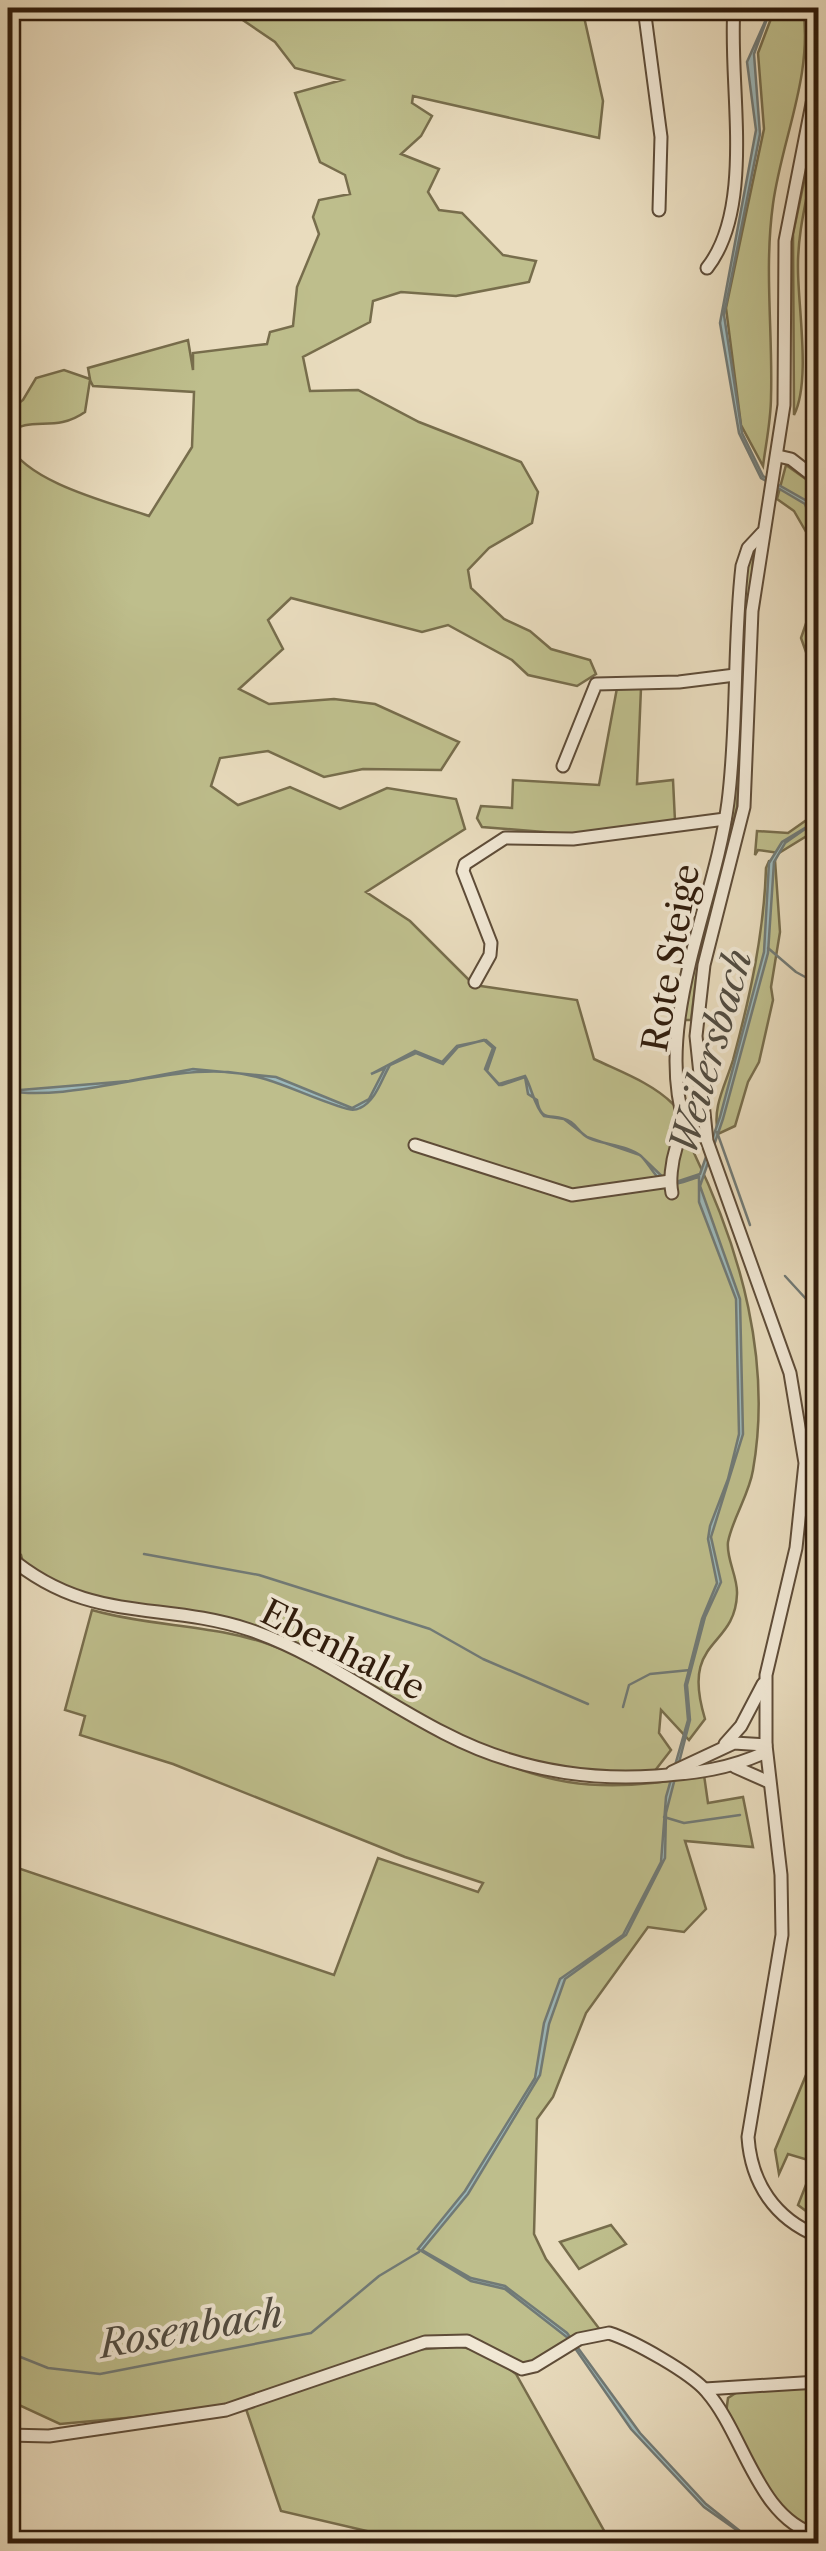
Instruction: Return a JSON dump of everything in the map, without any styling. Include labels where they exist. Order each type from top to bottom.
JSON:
[{"type":"street","points":[[644,8],[661,137],[659,210]]},
{"type":"street","points":[[707,268],[725,232],[735,175],[734,8]]},
{"type":"street","points":[[722,1747],[750,1712],[766,1675],[799,1532],[804,1446],[790,1374],[719,1182],[702,1113],[696,1056],[699,999],[744,808],[750,630],[784,405],[784,241],[818,74]]},
{"type":"street","points":[[778,456],[794,461],[818,480]]},
{"type":"street","name":"Rote Steige","points":[[685,1126],[680,1107],[679,1055],[687,981],[725,819],[742,566],[748,548],[763,533]]},
{"type":"street","points":[[563,766],[596,684],[679,682],[736,675]]},
{"type":"street","name":"Rote Steige","points":[[476,982],[490,955],[491,944],[462,871],[496,840],[573,839],[725,819]]},
{"type":"street","points":[[416,1145],[572,1195],[671,1187],[685,1126],[702,1113]]},
{"type":"street","name":"Ebenhalde","points":[[8,1556],[56,1589],[98,1605],[214,1621],[280,1642],[442,1732],[501,1758],[570,1774],[658,1776],[734,1766],[766,1749]]},
{"type":"street","points":[[766,1675],[766,1749],[780,1862],[782,1935],[752,2099],[749,2148],[756,2176],[769,2200],[791,2222],[818,2236]]},
{"type":"street","name":"Ebenhalde","points":[[658,1776],[700,1762],[722,1747],[746,1742],[766,1749]]},
{"type":"street","points":[[734,1766],[769,1782]]},
{"type":"street","points":[[8,2435],[49,2436],[210,2413],[413,2344],[475,2344],[516,2368],[528,2368],[579,2339],[609,2333],[705,2389],[776,2504],[791,2521],[818,2535]]},
{"type":"street","points":[[705,2389],[818,2382]]},
{"type":"street","points":[[720,2412],[731,2388]]},
{"type":"green space","points":[[225,8],[582,8],[603,101],[599,138],[413,96],[412,103],[432,116],[421,136],[401,154],[439,169],[428,192],[439,210],[462,213],[503,255],[536,261],[529,282],[456,296],[401,292],[373,301],[370,322],[303,357],[310,391],[358,390],[419,422],[521,462],[538,492],[532,523],[489,548],[468,570],[471,588],[504,619],[530,631],[551,649],[590,660],[596,674],[577,686],[528,675],[512,660],[448,625],[422,632],[291,598],[268,620],[283,649],[239,689],[269,704],[334,699],[375,704],[459,742],[441,770],[363,769],[324,777],[268,751],[220,758],[211,786],[238,805],[290,787],[340,809],[387,788],[456,799],[465,829],[366,892],[410,921],[474,985],[577,1000],[594,1059],[656,1090],[680,1115],[726,1228],[748,1307],[755,1348],[758,1429],[751,1479],[728,1542],[737,1588],[734,1612],[704,1658],[699,1673],[705,1719],[689,1740],[661,1710],[659,1733],[671,1750],[650,1777],[599,1777],[487,1753],[248,1630],[115,1609],[25,1570],[21,1555],[8,1543],[8,444],[18,458],[51,480],[149,516],[192,447],[194,392],[93,386],[90,380],[85,412],[63,422],[25,425],[8,434],[8,411],[23,400],[36,378],[64,370],[90,379],[88,368],[188,340],[193,370],[193,353],[267,344],[270,332],[293,326],[297,287],[319,234],[313,217],[319,200],[350,194],[345,175],[320,162],[295,93],[342,80],[295,68],[275,42]]},
{"type":"green space","points":[[775,8],[803,8],[805,33],[800,82],[777,179],[770,228],[771,406],[763,466],[741,425],[726,308],[764,129],[758,53]]},
{"type":"green space","points":[[818,115],[799,249],[803,364],[794,415],[793,234]]},
{"type":"green space","points":[[786,465],[810,482],[818,495],[818,686],[801,638],[812,606],[809,537],[794,511],[777,499]]},
{"type":"green space","points":[[754,546],[737,807],[698,963],[691,1020],[684,1020],[691,974],[725,834],[745,564]]},
{"type":"green space","points":[[617,688],[641,688],[637,784],[673,780],[675,821],[568,834],[482,827],[477,818],[481,806],[512,808],[513,780],[599,785]]},
{"type":"green space","points":[[818,812],[818,829],[779,853],[758,850],[755,855],[757,831],[788,833]]},
{"type":"green space","points":[[775,860],[780,932],[771,987],[773,1000],[759,1062],[748,1082],[735,1126],[718,1134],[718,1106],[755,965],[766,868],[769,861]]},
{"type":"green space","points":[[92,1610],[227,1633],[271,1645],[309,1660],[453,1740],[528,1772],[602,1785],[704,1775],[708,1803],[743,1797],[753,1847],[685,1841],[706,1909],[684,1932],[648,1927],[586,2013],[553,2097],[537,2119],[534,2234],[546,2259],[601,2331],[529,2365],[512,2364],[482,2342],[434,2338],[214,2410],[60,2424],[8,2400],[8,1875],[13,1874],[12,1866],[334,1975],[378,1858],[478,1892],[483,1883],[405,1857],[173,1764],[80,1735],[85,1716],[65,1710]]},
{"type":"green space","points":[[818,2046],[818,2220],[798,2205],[815,2162],[788,2154],[779,2174],[775,2150]]},
{"type":"green space","points":[[611,2225],[626,2244],[579,2269],[560,2242]]},
{"type":"green space","points":[[459,2346],[490,2354],[516,2374],[611,2543],[418,2543],[281,2511],[246,2409],[414,2350]]},
{"type":"green space","points":[[818,2384],[818,2534],[787,2512],[775,2498],[726,2413],[728,2398],[742,2389]]},
{"type":"water","points":[[771,8],[754,54],[760,134],[724,315],[742,433],[763,476],[807,501],[818,539],[805,504],[761,478],[739,433],[720,323],[756,130],[747,62]]},
{"type":"water","points":[[818,820],[785,843],[774,862],[768,953],[723,1119],[700,1186],[740,1299],[743,1434],[711,1537],[721,1582],[705,1617],[687,1685],[690,1720],[666,1813],[665,1858],[626,1935],[565,1979],[549,2024],[540,2075],[468,2194],[422,2250],[471,2278],[505,2286],[567,2333],[640,2433],[706,2504],[755,2543],[704,2507],[631,2429],[568,2338],[505,2289],[471,2281],[418,2249],[465,2191],[535,2078],[544,2023],[560,1979],[623,1935],[661,1862],[666,1797],[688,1720],[685,1685],[702,1619],[717,1583],[708,1539],[710,1526],[728,1479],[739,1434],[736,1299],[699,1202],[699,1177],[670,1184],[700,1174],[720,1117],[764,952],[769,863],[782,842]]},
{"type":"water","points":[[484,1040],[495,1048],[487,1071],[499,1084],[525,1076],[534,1098],[528,1094],[525,1077],[499,1085],[485,1069],[493,1048]]},
{"type":"water","points":[[477,1042],[458,1047],[443,1064],[416,1053],[390,1065],[370,1100],[354,1110],[242,1074],[276,1077],[352,1108],[369,1099],[385,1068],[371,1074],[415,1051],[442,1062],[457,1046]]},
{"type":"water","points":[[193,1069],[224,1072],[173,1074],[60,1092],[8,1091],[129,1081]]},
{"type":"water","points":[[639,1155],[640,1155],[670,1184],[660,1179]]},
{"type":"waterway","name":"Weilersbach","points":[[768,948],[796,972],[818,984]]},
{"type":"waterway","name":"Weilersbach","points":[[717,1132],[750,1225]]},
{"type":"waterway","points":[[785,1276],[818,1312]]},
{"type":"waterway","points":[[144,1554],[259,1575],[430,1629],[483,1659],[588,1704]]},
{"type":"waterway","points":[[623,1707],[629,1685],[650,1674],[690,1670]]},
{"type":"waterway","points":[[664,1817],[684,1823],[740,1815]]},
{"type":"waterway","name":"Rosenbach","points":[[8,2352],[48,2368],[100,2374],[311,2333],[379,2276],[419,2252]]}]
